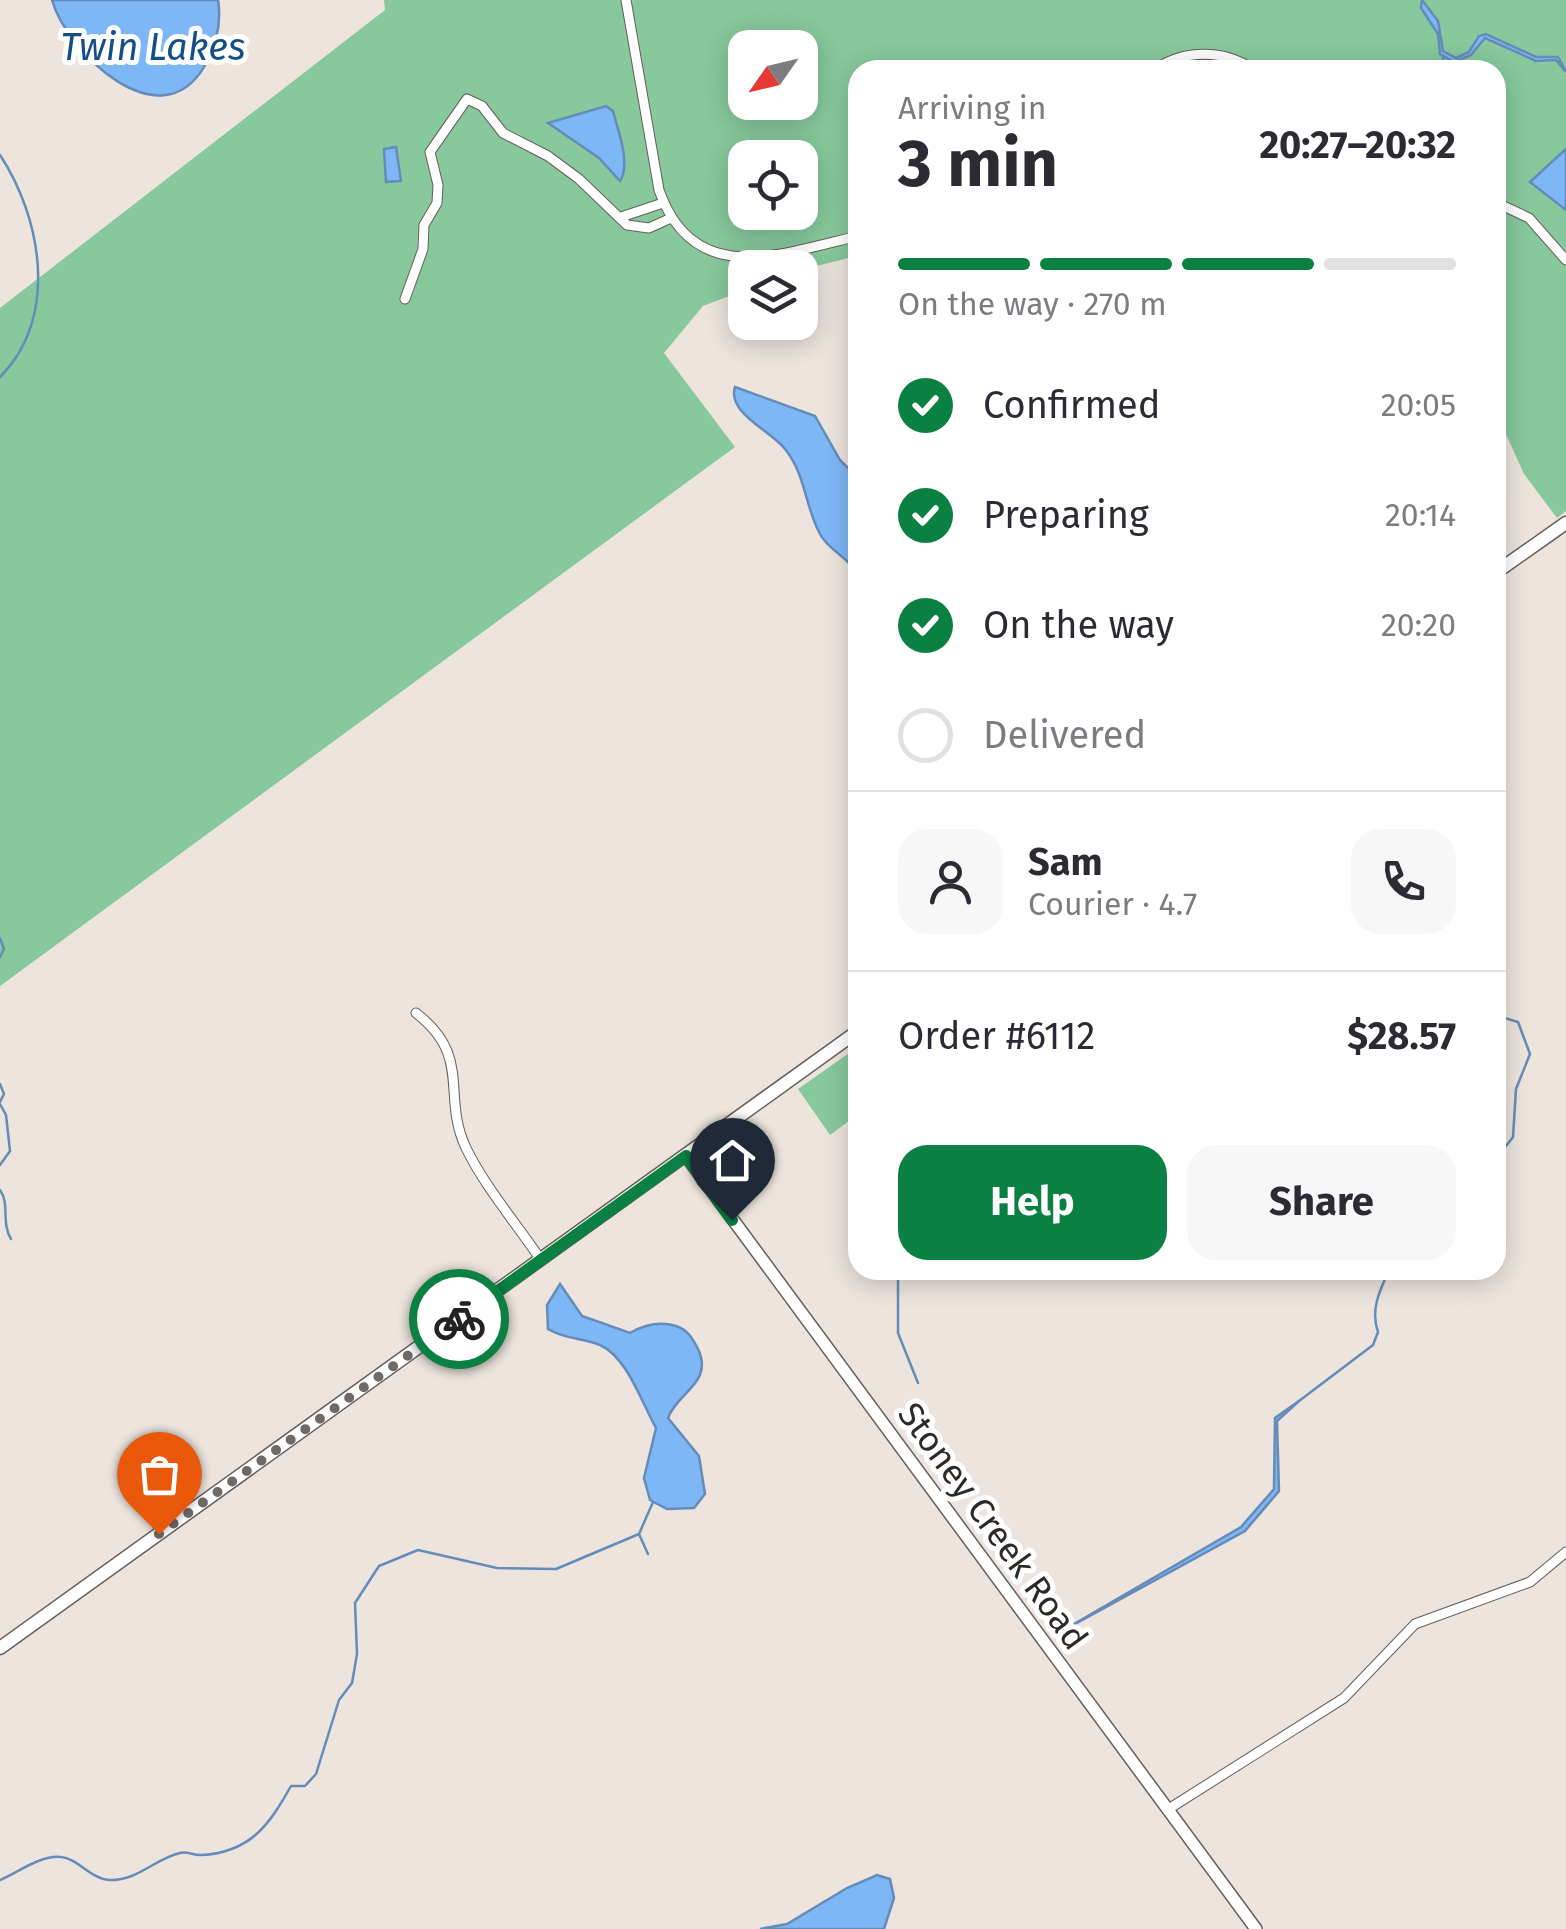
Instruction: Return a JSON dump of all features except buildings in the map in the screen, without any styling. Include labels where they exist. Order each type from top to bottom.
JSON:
[{"type":"main road","points":[[1506,565],[1566,522]]},
{"type":"main road","points":[[0,1648],[848,1038]]},
{"type":"street","points":[[626,0],[664,203],[671,218],[696,242],[746,259],[848,238]]},
{"type":"street","points":[[1171,60],[1203,54],[1235,60]]},
{"type":"street","points":[[406,300],[423,249],[424,225],[437,203],[438,186],[430,152],[467,99],[482,106],[503,133],[571,172],[634,228],[654,227],[671,218]]},
{"type":"street","points":[[621,217],[664,203]]},
{"type":"street","points":[[1506,207],[1529,218],[1566,260]]},
{"type":"street","points":[[416,1013],[433,1026],[448,1048],[466,1147],[541,1260]]},
{"type":"street","name":"Stoney Creek Road","points":[[686,1156],[1256,1929]]},
{"type":"street","points":[[1166,1810],[1344,1698],[1415,1624],[1518,1588],[1546,1571],[1566,1552]]},
{"type":"green space","points":[[384,0],[1566,0],[1566,511],[1557,518],[1524,474],[1506,434],[1506,60],[848,60],[848,258],[818,266],[818,250],[728,250],[728,296],[703,306],[664,353],[735,447],[0,986],[0,308],[385,10]]},
{"type":"green space","points":[[848,1054],[848,1122],[830,1135],[798,1089]]},
{"type":"water","name":"Twin Lakes","points":[[52,0],[218,0],[217,35],[204,67],[185,88],[164,95],[141,92],[117,81],[95,64],[61,21]]},
{"type":"water","points":[[1422,0],[1438,21],[1443,51],[1456,58],[1469,52],[1479,36],[1486,34],[1536,57],[1558,57],[1566,72],[1556,60],[1536,61],[1485,38],[1471,55],[1450,60],[1440,54],[1438,34],[1421,8]]},
{"type":"water","points":[[606,106],[613,111],[622,147],[624,166],[620,181],[599,158],[548,123]]},
{"type":"water","points":[[396,147],[401,181],[386,182],[384,149]]},
{"type":"water","points":[[1566,149],[1566,210],[1530,182]]},
{"type":"water","points":[[735,387],[815,416],[848,468],[848,561],[824,540],[815,524],[792,459],[743,413],[734,396]]},
{"type":"water","points":[[560,1284],[582,1316],[630,1333],[652,1325],[670,1325],[690,1335],[702,1361],[701,1370],[668,1418],[699,1456],[705,1494],[694,1508],[667,1509],[650,1500],[644,1478],[656,1428],[626,1369],[610,1351],[548,1329],[547,1305]]},
{"type":"water","points":[[1299,1401],[1277,1421],[1279,1491],[1245,1531],[1055,1635],[1241,1527],[1274,1489],[1275,1418]]},
{"type":"water","points":[[877,1875],[890,1879],[894,1898],[884,1929],[760,1929],[787,1924]]},
{"type":"waterway","points":[[0,155],[26,208],[38,268],[31,326],[19,353],[0,377]]},
{"type":"waterway","points":[[0,938],[4,949],[0,957]]},
{"type":"waterway","points":[[1506,1018],[1518,1022],[1530,1054],[1516,1089],[1513,1137],[1506,1146]]},
{"type":"waterway","points":[[0,1084],[4,1094],[0,1102]]},
{"type":"waterway","points":[[0,1104],[6,1115],[10,1151],[0,1165]]},
{"type":"waterway","points":[[0,1190],[11,1239]]},
{"type":"waterway","points":[[898,1280],[898,1333],[918,1383]]},
{"type":"waterway","points":[[1299,1401],[1373,1345],[1378,1332],[1377,1300],[1385,1280]]},
{"type":"waterway","points":[[648,1554],[639,1534],[653,1502]]},
{"type":"waterway","points":[[0,1880],[53,1857],[73,1861],[102,1879],[119,1879],[180,1853],[219,1853],[247,1842],[267,1823],[291,1786],[305,1786],[316,1774],[339,1700],[352,1683],[357,1654],[355,1603],[379,1566],[418,1550],[497,1568],[556,1569],[639,1534]]},
{"type":"way so far","points":[[159,1534],[459,1319]]},
{"type":"route","points":[[459,1319],[686,1156],[732,1220]]}]
